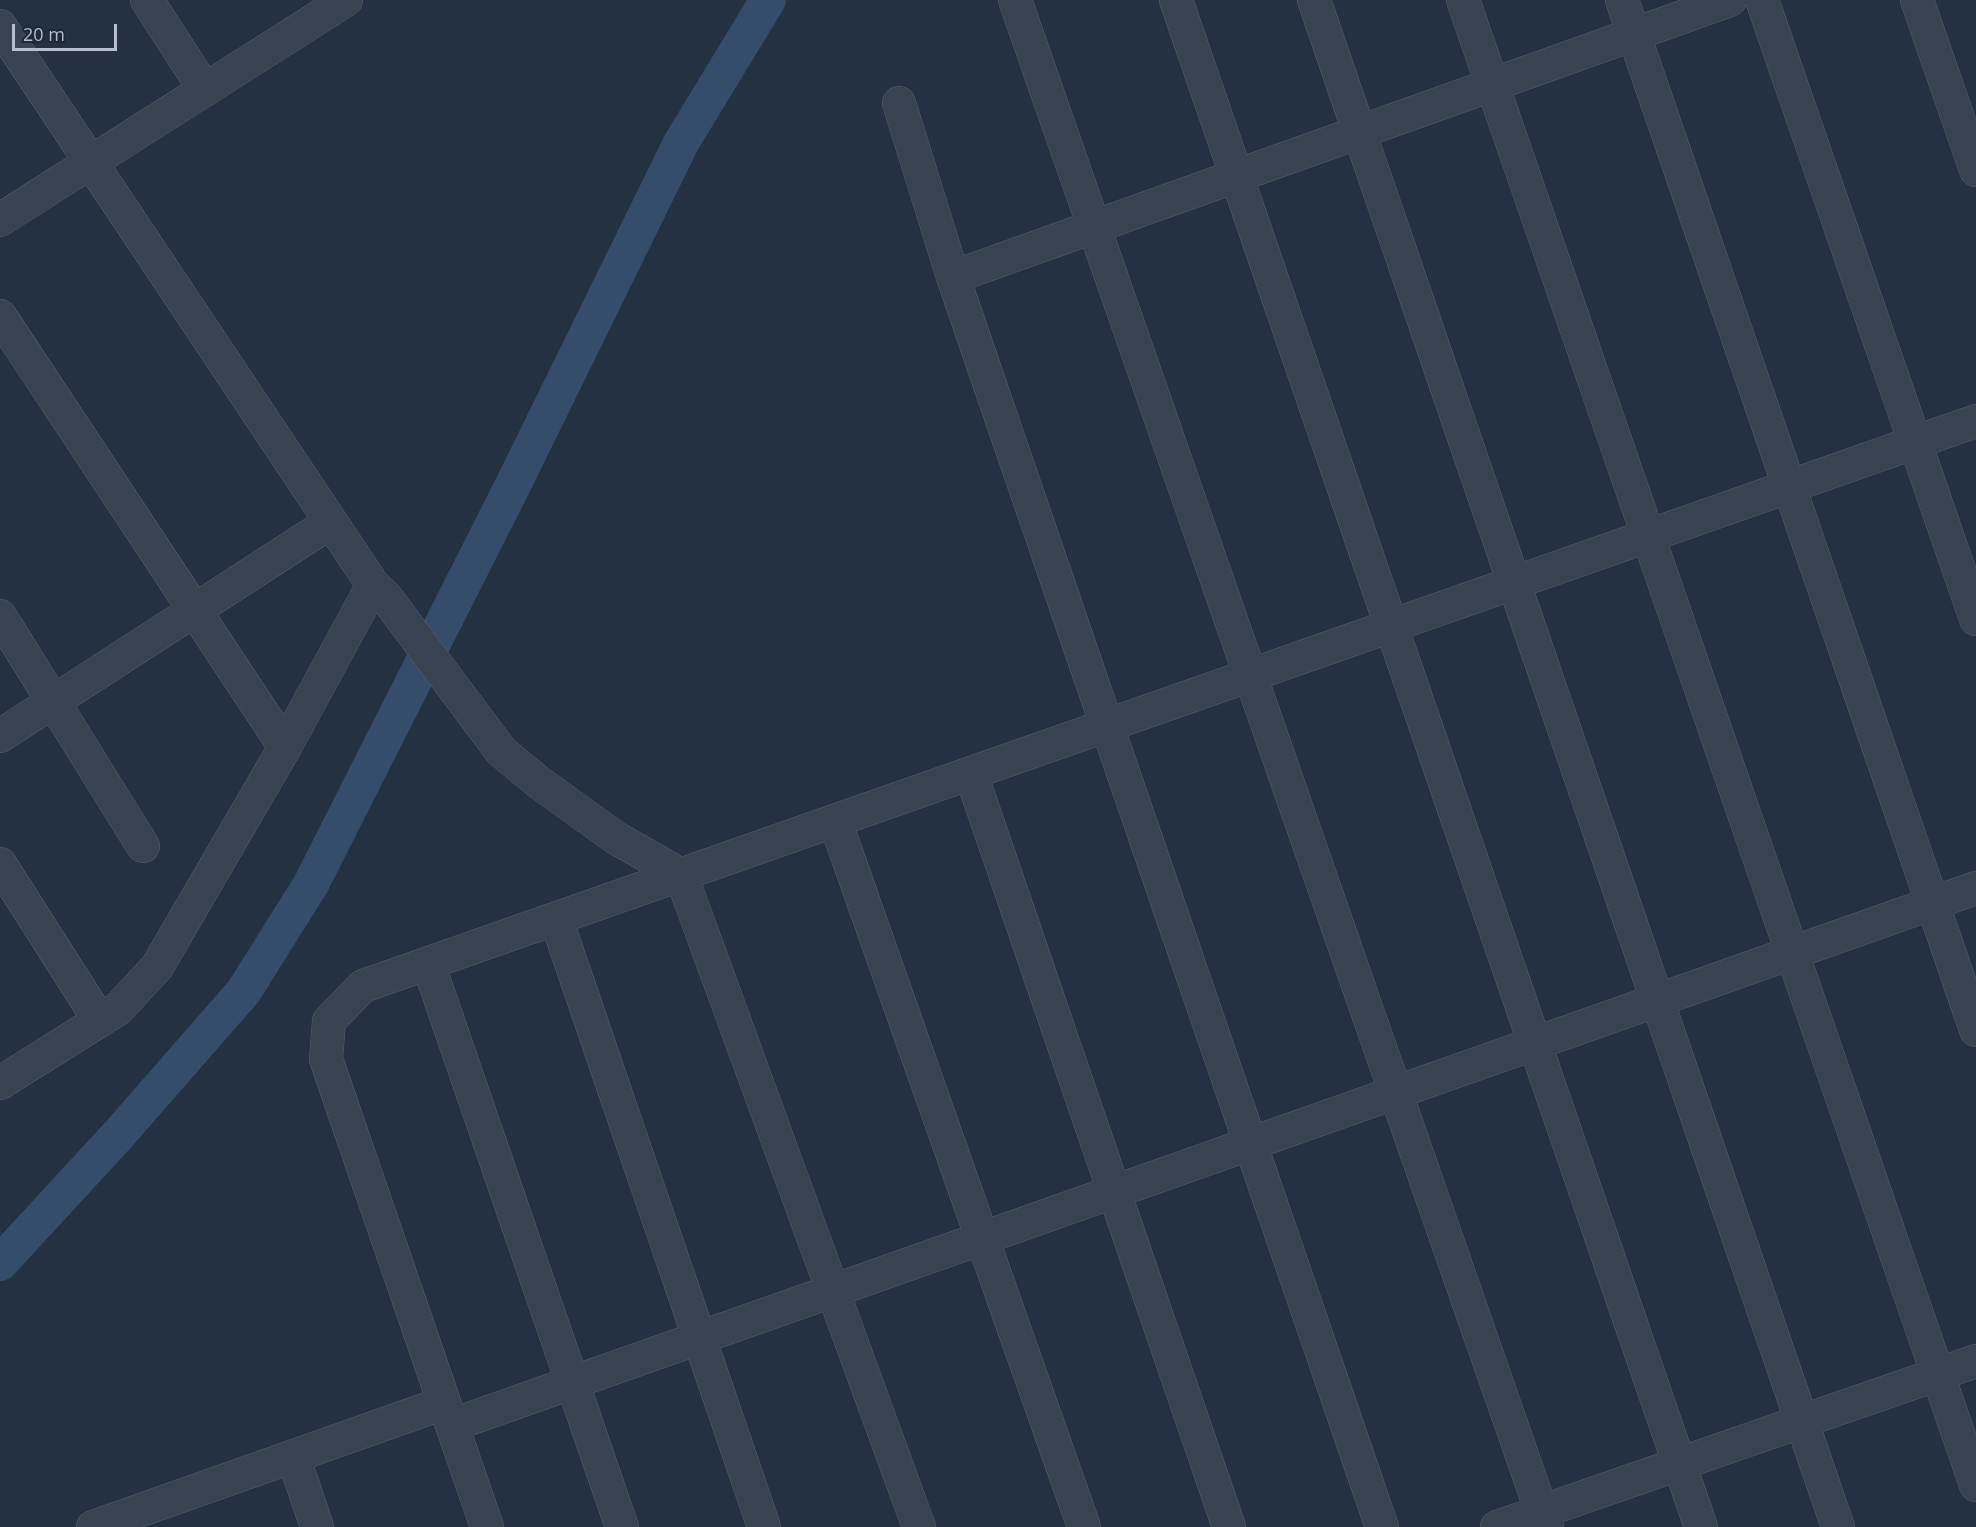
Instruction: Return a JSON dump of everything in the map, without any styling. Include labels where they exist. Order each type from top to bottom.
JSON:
[{"type":"street","points":[[147,0],[205,90]]},
{"type":"street","points":[[1015,0],[1545,1519]]},
{"type":"street","points":[[1176,0],[1701,1527]]},
{"type":"street","points":[[1314,0],[1838,1527]]},
{"type":"street","points":[[1463,0],[1976,1485]]},
{"type":"street","points":[[1622,0],[1976,1030]]},
{"type":"street","points":[[953,277],[1730,0]]},
{"type":"street","points":[[1762,0],[1976,619]]},
{"type":"street","points":[[1917,0],[1976,170]]},
{"type":"street","points":[[0,220],[205,90],[327,5]]},
{"type":"street","points":[[0,26],[331,522],[379,590],[501,751],[537,781],[616,838],[681,875],[919,1527]]},
{"type":"street","points":[[899,103],[953,277],[1382,1527]]},
{"type":"street","points":[[0,316],[285,747]]},
{"type":"street","points":[[487,1527],[326,1059],[329,1021],[363,986],[1976,421]]},
{"type":"street","points":[[0,736],[331,522]]},
{"type":"street","points":[[0,1083],[118,1009],[157,967],[379,590]]},
{"type":"street","points":[[0,616],[143,846]]},
{"type":"street","points":[[971,774],[1229,1527]]},
{"type":"street","points":[[835,821],[1084,1527]]},
{"type":"street","points":[[0,864],[100,1021]]},
{"type":"street","points":[[93,1527],[158,1516],[293,1456],[573,1382],[1976,888]]},
{"type":"street","points":[[556,919],[764,1527]]},
{"type":"street","points":[[428,963],[622,1527]]},
{"type":"street","points":[[1497,1527],[1545,1519],[1679,1464],[1976,1361]]},
{"type":"street","points":[[293,1456],[317,1527]]},
{"type":"waterway","points":[[0,1263],[119,1134],[244,991],[311,884],[513,485],[681,143],[768,0]]}]
